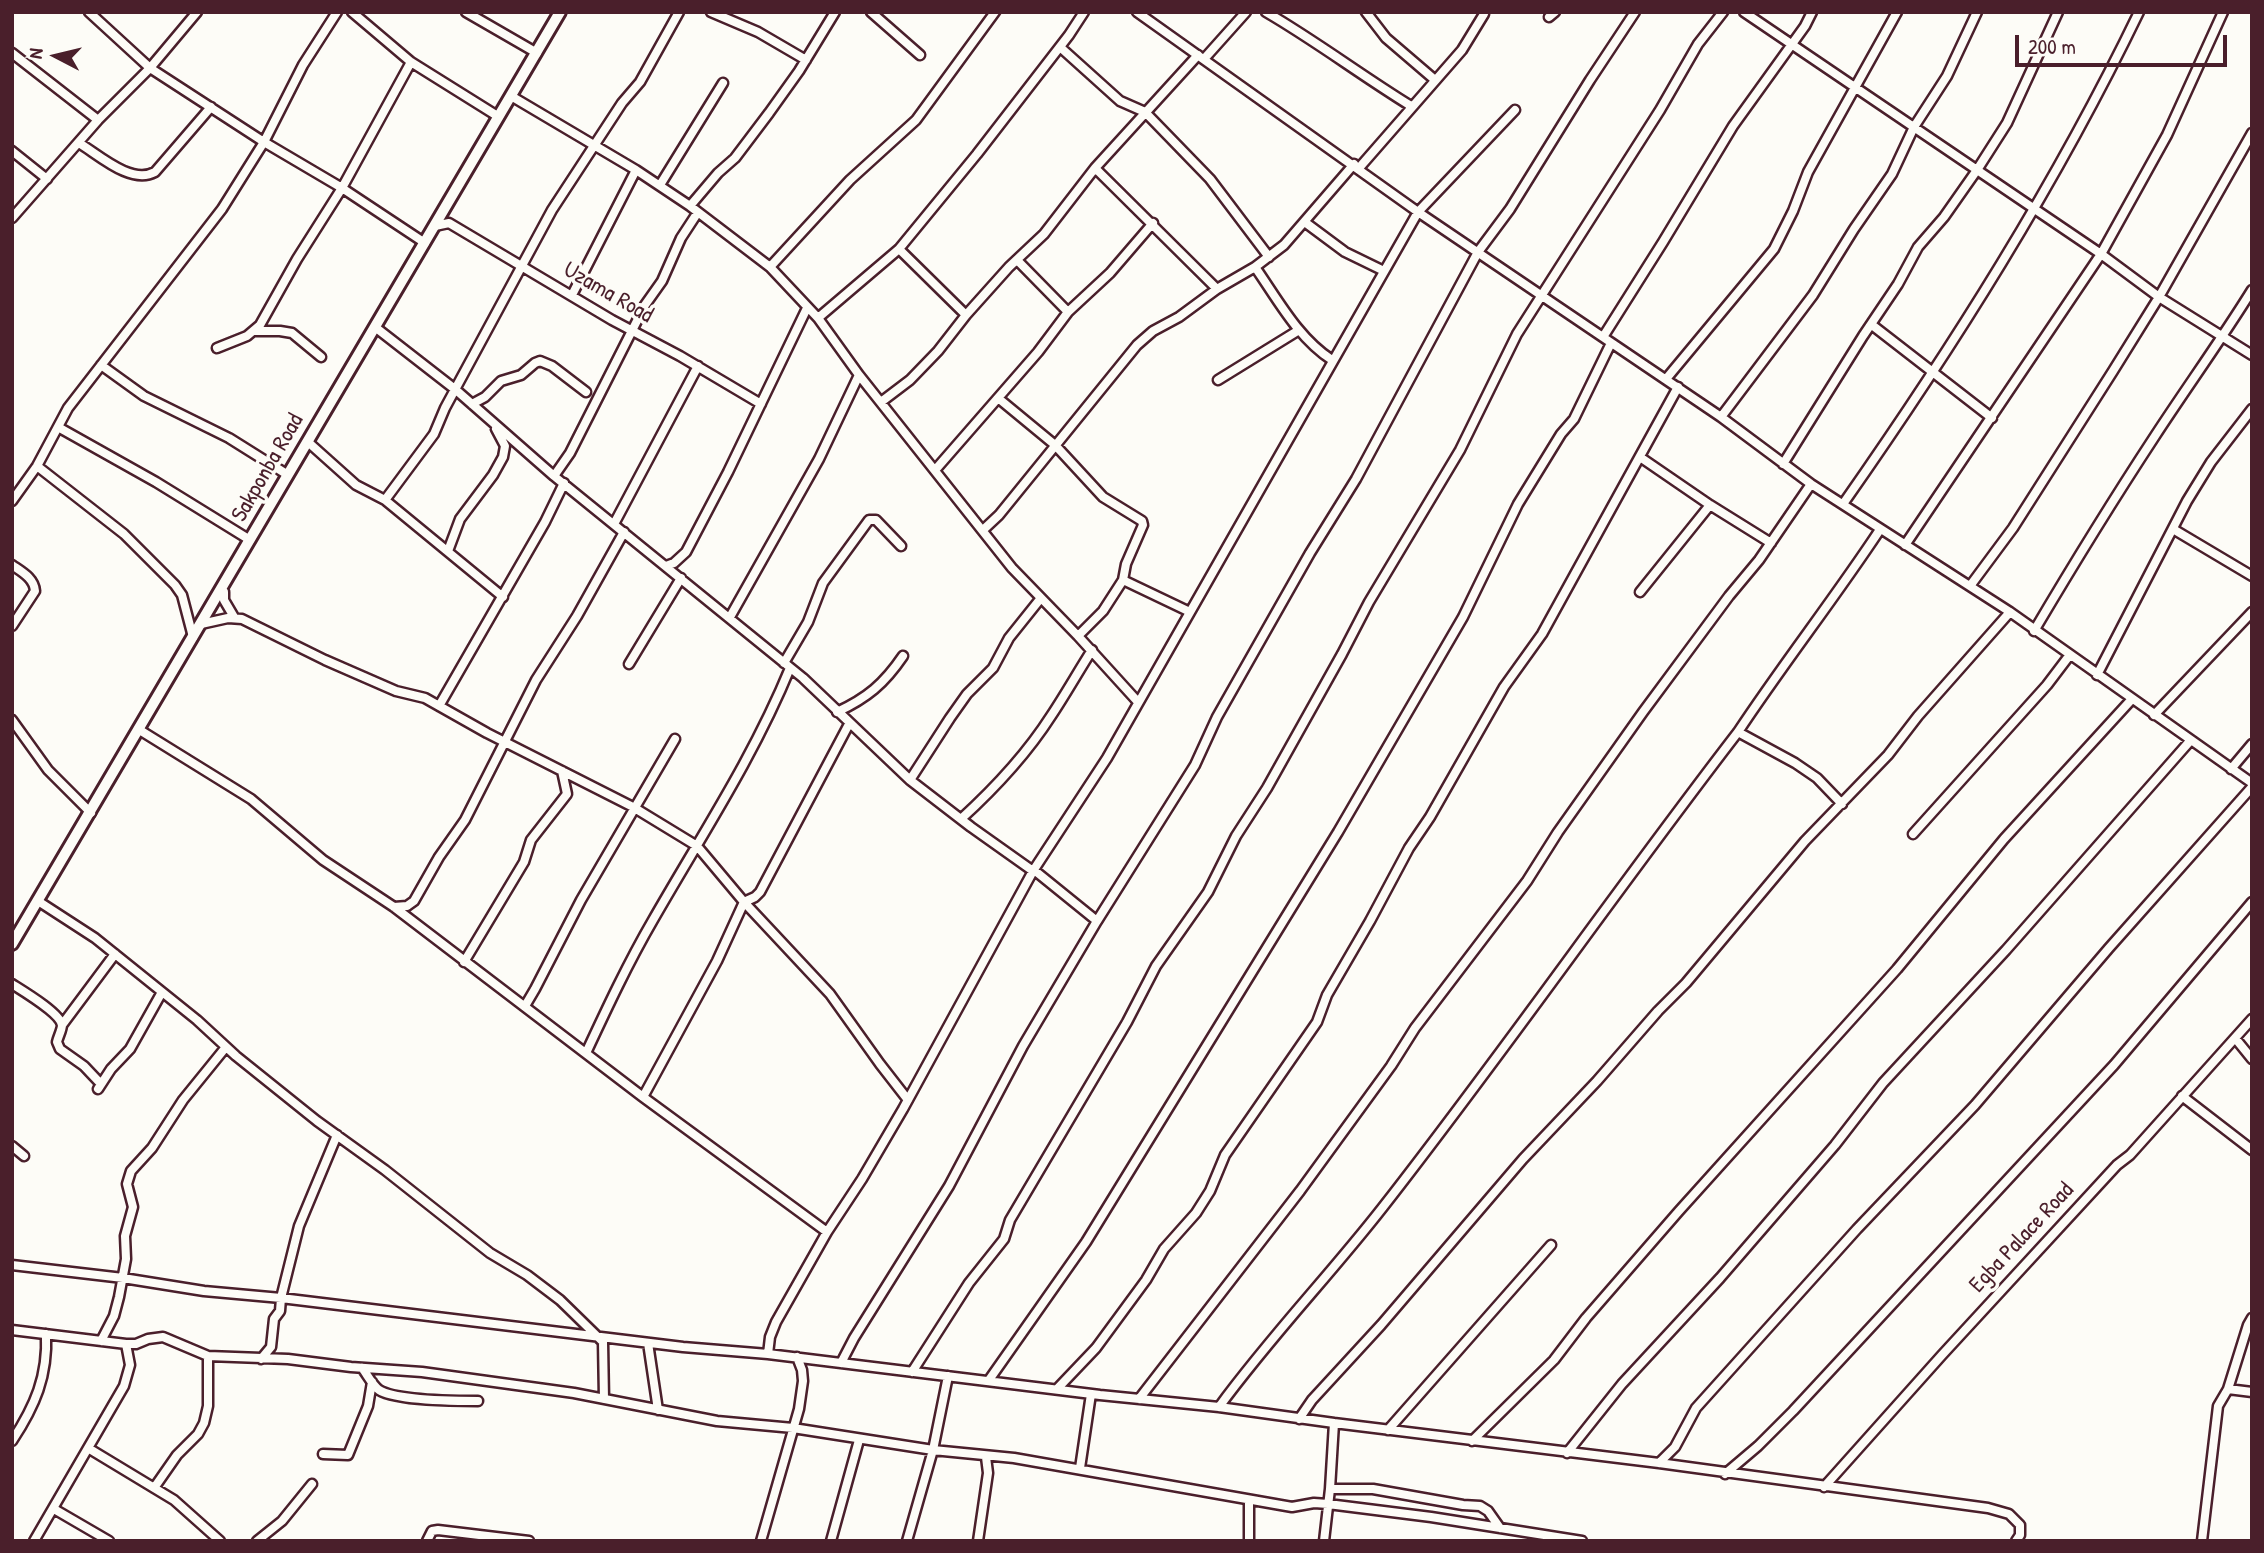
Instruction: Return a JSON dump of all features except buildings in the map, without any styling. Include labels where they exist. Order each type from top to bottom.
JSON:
[{"type":"main road","name":"Sakponba Road","points":[[12,944],[560,12]]},
{"type":"street","points":[[89,12],[150,68],[264,142],[342,187],[425,243]]},
{"type":"street","points":[[12,218],[98,120],[150,68],[197,12]]},
{"type":"street","points":[[12,501],[37,466],[68,408],[222,209],[264,142],[303,65],[337,12]]},
{"type":"street","points":[[352,12],[411,62],[499,117]]},
{"type":"street","points":[[466,12],[537,53]]},
{"type":"street","points":[[385,500],[434,434],[439,418],[552,210],[622,103],[640,82],[679,12]]},
{"type":"street","points":[[711,12],[758,32],[806,60]]},
{"type":"street","points":[[690,206],[718,173],[735,158],[806,60],[835,12]]},
{"type":"street","points":[[871,12],[920,55]]},
{"type":"street","points":[[770,267],[850,180],[916,120],[992,16],[981,12]]},
{"type":"street","points":[[818,318],[899,249],[952,186],[1084,12]]},
{"type":"street","points":[[1137,12],[1418,212],[1721,417],[1811,485],[2010,612],[2252,785],[1975,1105],[1857,1229],[1696,1408],[1675,1447],[1659,1463]]},
{"type":"street","points":[[881,402],[910,380],[938,351],[966,315],[1044,234],[1095,167],[1145,112],[1246,12]]},
{"type":"street","points":[[1266,12],[1412,106]]},
{"type":"street","points":[[1366,12],[1386,38],[1435,80]]},
{"type":"street","points":[[841,1363],[949,1186],[1023,1046],[1097,920],[1195,765],[1217,717],[1310,553],[1356,479],[1478,252],[1510,209],[1635,12]]},
{"type":"street","points":[[912,1372],[969,1283],[1004,1239],[1015,1210],[1127,1022],[1156,966],[1208,892],[1236,836],[1267,788],[1380,582],[1460,450],[1517,334],[1660,110],[1698,44],[1723,12]]},
{"type":"street","points":[[1744,12],[2101,254],[2159,297],[2252,355]]},
{"type":"street","points":[[1603,337],[1732,126],[1812,12]]},
{"type":"street","points":[[1666,379],[1774,249],[1808,173],[1897,12]]},
{"type":"street","points":[[1721,417],[1813,295],[1892,174],[1914,127],[1947,76],[1977,12]]},
{"type":"street","points":[[1783,464],[1898,284],[1918,247],[1944,217],[2007,122],[2058,12]]},
{"type":"street","points":[[1843,504],[1891,436],[2035,209],[2115,63],[2139,12]]},
{"type":"street","points":[[1905,545],[2101,254],[2167,135],[2223,12]]},
{"type":"street","points":[[983,530],[999,515],[1136,345],[1153,331],[1179,317],[1217,289],[1269,257],[1306,223],[1462,50],[1484,14]]},
{"type":"street","points":[[1060,47],[1120,101],[1145,112],[1210,179],[1269,257]]},
{"type":"street","points":[[12,53],[98,120]]},
{"type":"street","points":[[255,331],[342,187],[411,62]]},
{"type":"street","points":[[660,185],[723,83]]},
{"type":"street","points":[[511,96],[660,185],[770,267],[818,318],[1012,568],[1079,636],[1138,702]]},
{"type":"street","points":[[79,143],[127,172],[149,175],[155,172],[211,107]]},
{"type":"street","points":[[768,1354],[770,1337],[776,1322],[827,1232],[862,1179],[908,1100],[1034,871],[1107,758],[1418,212],[1515,110]]},
{"type":"street","points":[[1970,586],[2043,483],[2159,297],[2252,133]]},
{"type":"street","points":[[12,151],[47,179]]},
{"type":"street","points":[[1095,167],[1217,289]]},
{"type":"street","points":[[572,295],[636,170]]},
{"type":"street","points":[[554,476],[570,453],[645,305],[671,262],[681,237],[698,212]]},
{"type":"street","name":"Uzama Road","points":[[435,226],[449,223],[612,320],[698,366],[761,404]]},
{"type":"street","points":[[936,469],[1038,352],[1068,312],[1110,273],[1153,223]]},
{"type":"street","points":[[1306,223],[1345,252],[1384,271]]},
{"type":"street","points":[[899,249],[966,315]]},
{"type":"street","points":[[1017,260],[1068,312]]},
{"type":"street","points":[[1255,267],[1299,330],[1315,349],[1332,360]]},
{"type":"street","points":[[2034,631],[2078,556],[2252,290]]},
{"type":"street","points":[[666,566],[674,563],[686,552],[807,308]]},
{"type":"street","points":[[1872,325],[1992,418]]},
{"type":"street","points":[[376,327],[456,390],[554,476],[787,665],[910,780],[1097,920]]},
{"type":"street","points":[[1218,380],[1299,330]]},
{"type":"street","points":[[217,348],[255,331],[280,331],[292,333],[321,356]]},
{"type":"street","points":[[989,1380],[1086,1242],[1338,832],[1463,617],[1518,504],[1561,434],[1574,419],[1611,344]]},
{"type":"street","points":[[472,404],[485,397],[501,381],[521,375],[540,361],[552,366],[586,393]]},
{"type":"street","points":[[101,365],[144,396],[229,438],[288,475]]},
{"type":"street","points":[[614,524],[698,366]]},
{"type":"street","points":[[730,617],[819,458],[859,374]]},
{"type":"street","points":[[1057,1389],[1096,1348],[1146,1280],[1178,1230],[1196,1213],[1210,1191],[1225,1155],[1317,1022],[1331,988],[1409,848],[1430,817],[1504,687],[1542,635],[1678,387]]},
{"type":"street","points":[[998,398],[1055,445],[1103,497],[1142,521],[1143,525],[1126,564],[1123,580],[1103,611],[1079,636]]},
{"type":"street","points":[[2097,675],[2211,462],[2252,410]]},
{"type":"street","points":[[448,551],[460,519],[503,457],[505,446],[495,424]]},
{"type":"street","points":[[58,427],[156,482],[250,540]]},
{"type":"street","points":[[308,442],[334,468],[356,485],[385,500],[503,597]]},
{"type":"street","points":[[1640,457],[1771,543]]},
{"type":"street","points":[[37,466],[124,534],[175,585],[182,596],[193,637]]},
{"type":"street","points":[[439,706],[503,597],[564,483]]},
{"type":"street","points":[[1139,1399],[1300,1191],[1391,1066],[1415,1028],[1527,881],[1558,832],[1643,712],[1771,543],[1811,485]]},
{"type":"street","points":[[1640,592],[1710,505]]},
{"type":"street","points":[[586,1053],[652,921],[770,716],[787,665],[823,583],[869,520],[876,520],[901,547]]},
{"type":"street","points":[[2173,529],[2252,576]]},
{"type":"street","points":[[1219,1407],[1248,1367],[1391,1197],[1738,733],[1768,686],[1880,531]]},
{"type":"street","points":[[394,907],[407,906],[414,901],[439,857],[465,820],[536,680],[577,617],[624,532]]},
{"type":"street","points":[[12,565],[29,578],[35,591],[12,626]]},
{"type":"street","points":[[629,664],[681,578]]},
{"type":"street","points":[[1123,580],[1190,612]]},
{"type":"street","points":[[224,592],[227,609],[234,617]]},
{"type":"street","points":[[910,780],[967,694],[993,668],[1009,638],[1041,598]]},
{"type":"street","points":[[1299,1419],[1312,1400],[1381,1325],[1523,1159],[1725,938],[1805,841],[1888,755],[1918,716],[2010,612]]},
{"type":"street","points":[[2154,715],[2252,612]]},
{"type":"street","points":[[201,624],[234,617],[242,619],[396,691],[425,698],[505,743],[633,807],[697,846],[744,902],[830,994],[908,1100]]},
{"type":"street","points":[[961,819],[999,784],[1031,744],[1092,650]]},
{"type":"street","points":[[837,712],[862,701],[895,668],[903,656]]},
{"type":"street","points":[[1913,834],[2048,685],[2069,656]]},
{"type":"street","points":[[1472,1441],[1554,1360],[1586,1318],[1896,969],[2004,839],[2132,699]]},
{"type":"street","points":[[12,720],[48,770],[91,813]]},
{"type":"street","points":[[643,1097],[717,961],[744,902],[760,892],[849,724]]},
{"type":"street","points":[[138,729],[251,799],[323,860],[394,907],[643,1097],[827,1232]]},
{"type":"street","points":[[1738,733],[1795,763],[1817,778],[1842,804]]},
{"type":"street","points":[[525,1006],[580,900],[675,738]]},
{"type":"street","points":[[1567,1453],[1622,1384],[1720,1278],[1835,1144],[1883,1083],[2006,950],[2190,741]]},
{"type":"street","points":[[2231,769],[2252,744]]},
{"type":"street","points":[[464,962],[524,862],[531,840],[567,794],[562,771]]},
{"type":"street","points":[[38,901],[95,938],[337,1135],[386,1170],[490,1253],[527,1275],[560,1300],[600,1336],[605,1349],[604,1399]]},
{"type":"street","points":[[1725,1474],[1793,1412],[2114,1065],[2252,902]]},
{"type":"street","points":[[115,954],[62,1025],[57,1042],[60,1049],[83,1066],[100,1086],[111,1069],[130,1049],[162,992]]},
{"type":"street","points":[[12,984],[41,1003],[62,1025]]},
{"type":"street","name":"Egba Palace Road","points":[[1824,1487],[2070,1214],[2130,1155],[2252,1019]]},
{"type":"street","points":[[2235,1038],[2252,1059]]},
{"type":"street","points":[[101,1341],[114,1316],[126,1259],[125,1236],[133,1206],[127,1184],[131,1171],[152,1148],[183,1100],[226,1047]]},
{"type":"street","points":[[2182,1097],[2252,1150]]},
{"type":"street","points":[[261,1359],[271,1347],[274,1320],[280,1311],[299,1226],[337,1135]]},
{"type":"street","points":[[12,1146],[24,1156]]},
{"type":"street","points":[[1388,1430],[1551,1245]]},
{"type":"street","points":[[12,1265],[122,1278],[163,1286],[1219,1407],[1988,1508],[2009,1514],[2020,1525],[2020,1535],[2016,1541]]},
{"type":"street","points":[[2202,1541],[2218,1406],[2228,1389],[2252,1318]]},
{"type":"street","points":[[12,1330],[136,1344],[163,1337],[208,1356],[288,1359],[422,1372],[604,1399],[717,1421],[793,1428],[859,1440],[1080,1468],[1292,1507],[1314,1503],[1328,1504],[1582,1541]]},
{"type":"street","points":[[12,1440],[30,1414],[43,1376],[47,1362],[46,1334]]},
{"type":"street","points":[[34,1541],[124,1386],[130,1365],[125,1343]]},
{"type":"street","points":[[648,1343],[658,1410]]},
{"type":"street","points":[[154,1488],[204,1423],[208,1406],[208,1356]]},
{"type":"street","points":[[761,1541],[793,1428],[803,1381],[797,1357]]},
{"type":"street","points":[[362,1368],[378,1390],[391,1394],[437,1400],[478,1401]]},
{"type":"street","points":[[907,1541],[933,1450],[948,1376]]},
{"type":"street","points":[[323,1454],[348,1455],[364,1418],[372,1392],[372,1382]]},
{"type":"street","points":[[2228,1389],[2252,1392]]},
{"type":"street","points":[[1080,1468],[1091,1394]]},
{"type":"street","points":[[1324,1541],[1334,1423]]},
{"type":"street","points":[[831,1541],[859,1440]]},
{"type":"street","points":[[88,1448],[174,1500],[220,1541]]},
{"type":"street","points":[[978,1541],[988,1473],[986,1457]]},
{"type":"street","points":[[257,1541],[282,1521],[312,1484]]},
{"type":"street","points":[[1330,1489],[1373,1489],[1480,1506],[1488,1511],[1500,1528]]},
{"type":"street","points":[[1249,1500],[1249,1541]]},
{"type":"street","points":[[54,1509],[109,1541]]},
{"type":"street","points":[[427,1541],[432,1531],[438,1530],[529,1541]]}]
